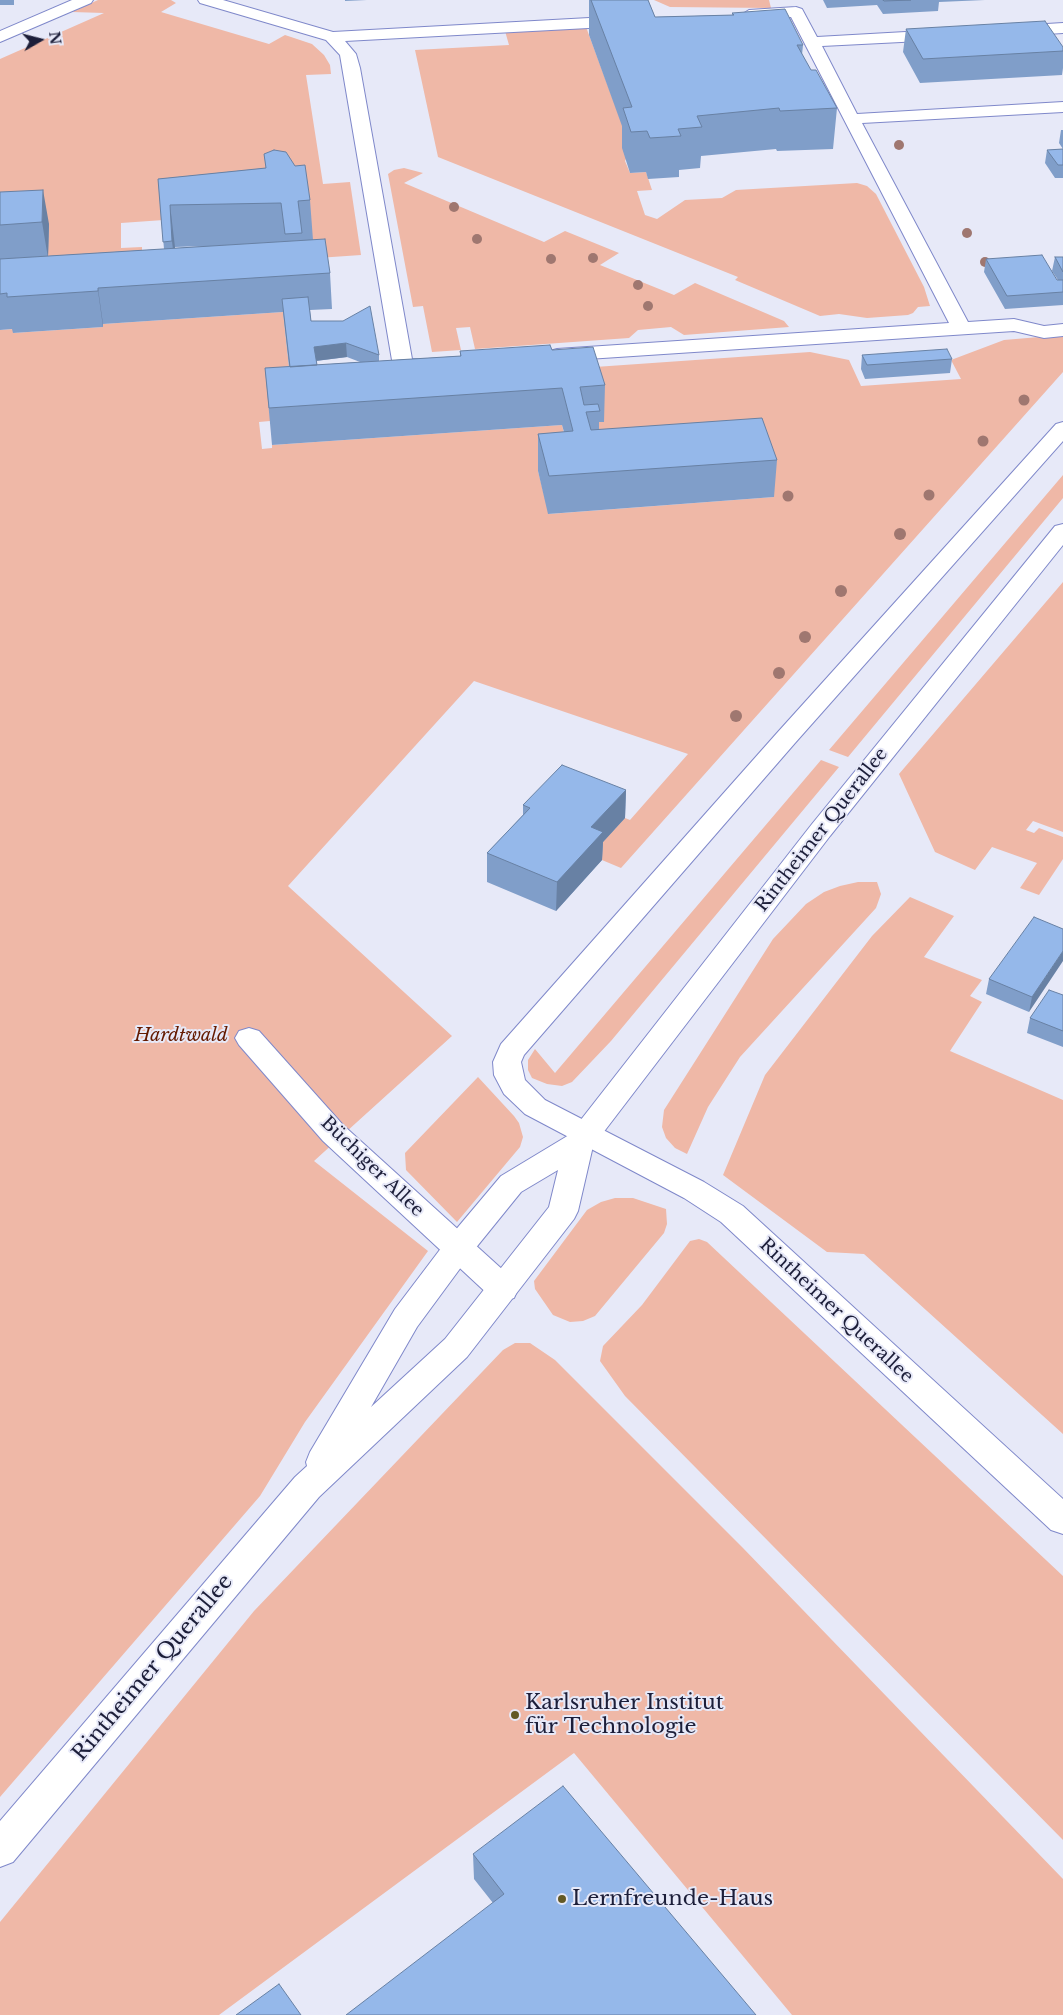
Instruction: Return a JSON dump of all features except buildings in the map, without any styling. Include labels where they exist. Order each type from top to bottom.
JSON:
[{"type":"street","points":[[0,37],[85,0]]},
{"type":"street","points":[[206,0],[332,37],[638,21]]},
{"type":"street","points":[[737,15],[796,12],[960,328]]},
{"type":"street","points":[[995,32],[1063,28]]},
{"type":"street","points":[[810,42],[956,34]]},
{"type":"street","points":[[332,37],[348,54],[352,68],[404,366],[453,363]]},
{"type":"street","points":[[851,119],[1063,107]]},
{"type":"street","points":[[1014,325],[1032,315],[1063,313]]},
{"type":"street","points":[[541,356],[1014,325],[1044,332],[1063,330]]},
{"type":"street","points":[[583,1138],[535,1107],[514,1087],[508,1075],[507,1062],[511,1051],[786,738],[1063,428]]},
{"type":"street","name":"Rintheimer Querallee","points":[[307,1486],[406,1318],[459,1248],[511,1184],[583,1138],[821,830],[1063,531]]},
{"type":"street","name":"Büchiger Allee","points":[[249,1038],[333,1133],[503,1289]]},
{"type":"street","name":"Rintheimer Querallee","points":[[0,1848],[307,1486],[456,1348],[563,1211],[583,1138]]},
{"type":"street","name":"Rintheimer Querallee","points":[[583,1138],[694,1190],[732,1214],[1063,1520]]},
{"type":"green space","points":[[98,0],[171,0],[176,3],[161,12],[269,44],[285,35],[312,44],[324,55],[330,65],[331,74],[306,75],[323,184],[350,182],[361,255],[303,259],[192,218],[121,223],[121,248],[142,247],[142,256],[0,295],[0,59],[104,13],[72,12]]},
{"type":"green space","points":[[654,0],[769,0],[771,8],[670,7]]},
{"type":"green space","points":[[586,27],[631,148],[625,161],[630,173],[646,172],[652,190],[637,191],[645,215],[657,219],[685,200],[722,198],[736,190],[857,183],[867,186],[876,194],[924,287],[930,306],[918,307],[913,313],[908,315],[867,318],[839,314],[820,316],[735,280],[738,277],[438,157],[415,50],[509,45],[505,31]]},
{"type":"green space","points":[[404,168],[423,173],[404,183],[544,242],[565,231],[619,253],[600,265],[674,295],[695,283],[784,321],[789,327],[684,335],[671,327],[638,330],[629,338],[475,349],[470,327],[456,328],[461,350],[432,352],[423,306],[413,307],[388,174],[394,170]]},
{"type":"green space","name":"Hardtwald","points":[[283,312],[293,403],[270,421],[259,422],[262,449],[272,448],[272,445],[562,425],[573,469],[538,471],[549,514],[774,497],[590,468],[579,424],[380,382],[810,352],[849,360],[861,386],[961,379],[951,360],[1004,340],[1063,335],[1063,372],[621,868],[590,855],[625,818],[630,820],[688,754],[474,681],[288,886],[452,1036],[314,1161],[428,1251],[305,1422],[260,1496],[0,1797],[0,330],[13,329],[13,333],[103,327],[103,324]]},
{"type":"green space","points":[[1063,475],[1063,498],[848,757],[829,750]]},
{"type":"green space","points":[[1063,582],[1063,832],[1033,821],[1026,830],[1034,833],[1039,828],[1063,837],[1063,859],[1039,895],[1020,888],[1037,863],[992,847],[975,870],[935,852],[899,774]]},
{"type":"green space","points":[[821,760],[839,767],[611,1041],[572,1082],[562,1086],[547,1084],[532,1078],[528,1070],[528,1060],[535,1049],[555,1073]]},
{"type":"green space","points":[[858,882],[877,882],[881,894],[876,908],[740,1057],[708,1107],[687,1154],[675,1148],[666,1138],[662,1127],[664,1110],[773,939],[806,904],[824,892]]},
{"type":"green space","points":[[910,897],[954,916],[924,957],[982,980],[970,996],[982,1002],[950,1051],[1063,1100],[1063,1434],[864,1254],[827,1252],[723,1175],[765,1075],[872,936]]},
{"type":"green space","points":[[478,1077],[514,1116],[519,1123],[523,1137],[520,1147],[457,1222],[406,1170],[405,1153]]},
{"type":"green space","points":[[615,1198],[633,1198],[666,1209],[667,1224],[664,1233],[595,1316],[583,1321],[570,1322],[553,1315],[535,1289],[534,1281],[587,1210],[601,1202]]},
{"type":"green space","points":[[699,1239],[707,1242],[1063,1576],[1063,1840],[625,1396],[600,1361],[603,1346],[642,1305],[690,1241]]},
{"type":"green space","name":"Karlsruher Institut für Technologie","points":[[515,1343],[530,1343],[555,1360],[743,1548],[1063,1879],[1063,2015],[792,2015],[574,1753],[219,2015],[0,2015],[0,1922],[254,1611],[503,1350]]},
{"type":"place","name":"Karlsruher Institut für Technologie","points":[[515,1715]]},
{"type":"place","name":"Lernfreunde-Haus","points":[[562,1899]]}]
